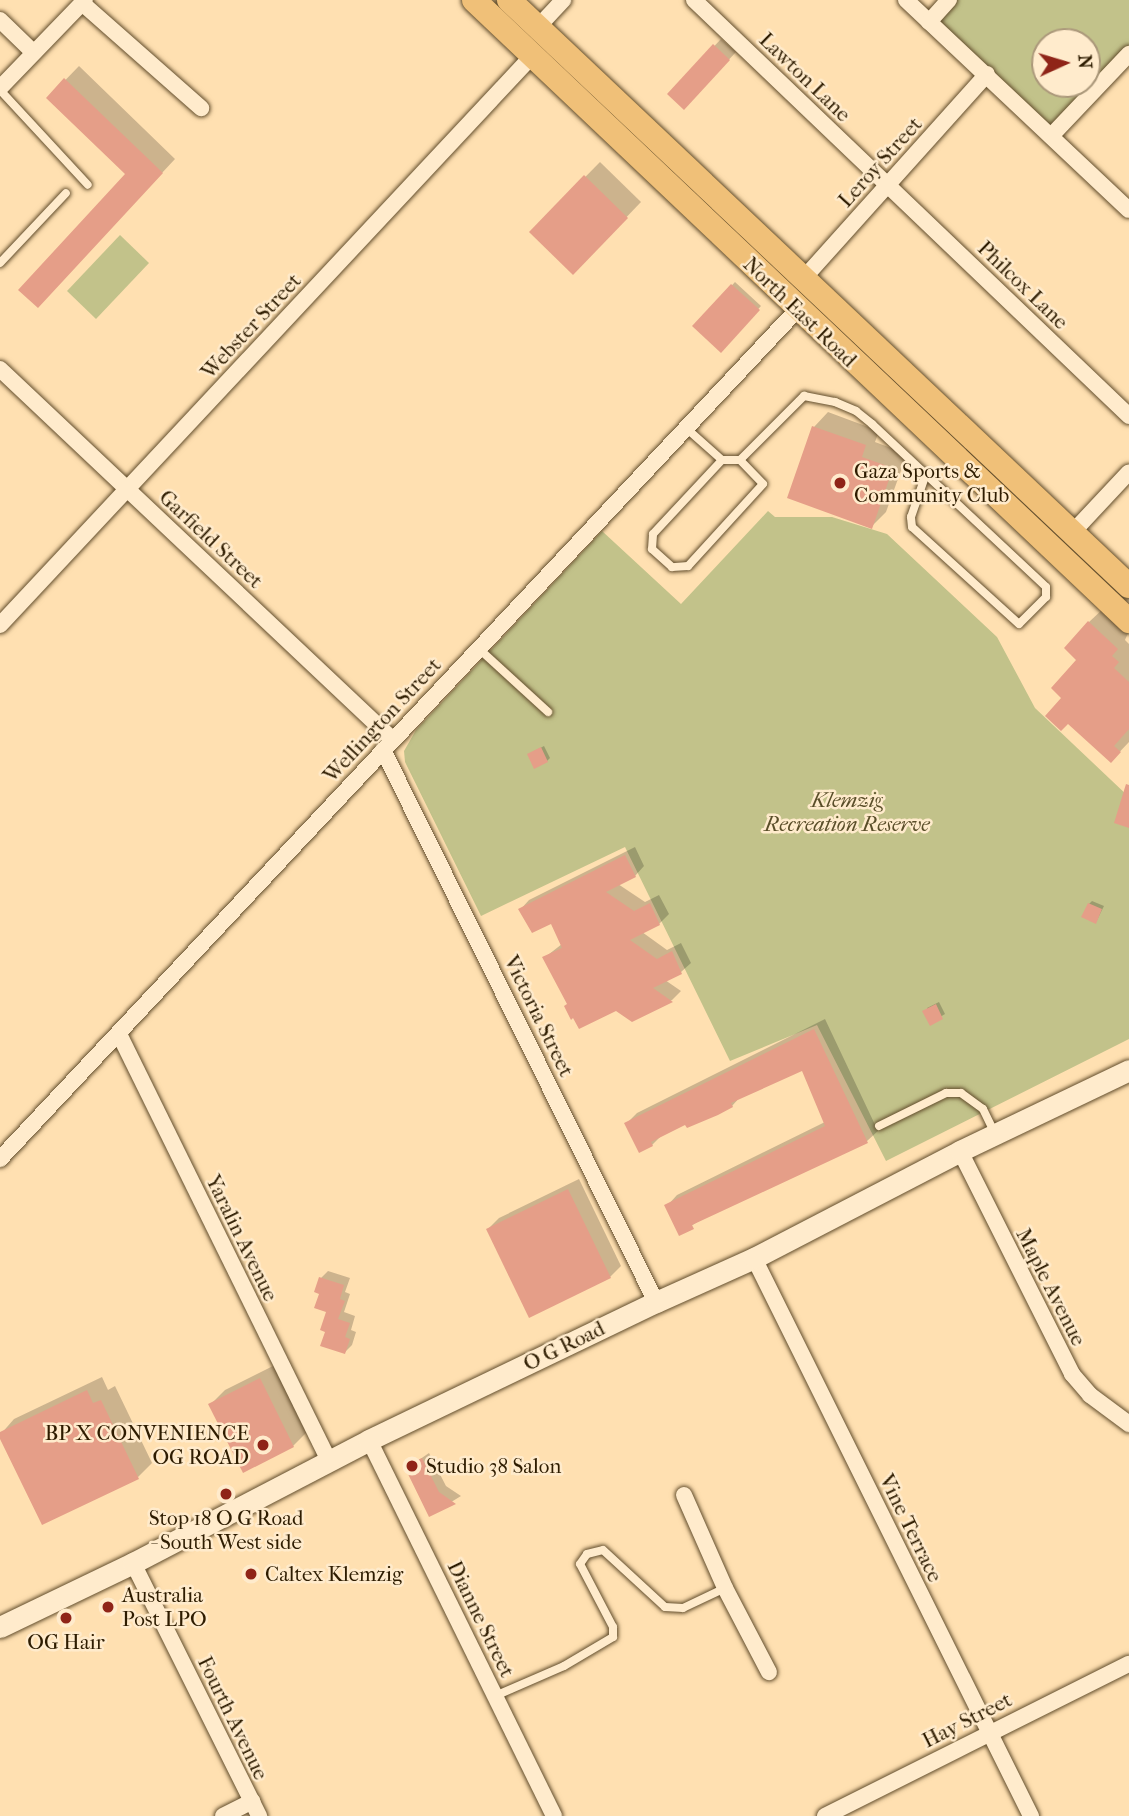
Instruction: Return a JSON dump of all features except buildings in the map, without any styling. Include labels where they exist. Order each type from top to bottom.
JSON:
[{"type":"highway","name":"North East Road","points":[[474,0],[797,310],[1129,621]]},
{"type":"highway","name":"North East Road","points":[[509,0],[1129,586]]},
{"type":"highway","points":[[533,55],[538,27]]},
{"type":"highway","points":[[797,310],[804,278]]},
{"type":"highway","points":[[1055,552],[1072,533]]},
{"type":"main road","name":"O G Road","points":[[0,1626],[133,1563],[369,1440],[656,1302],[754,1258],[960,1151],[1129,1070]]},
{"type":"street","points":[[538,27],[563,0]]},
{"type":"street","name":"Lawton Lane","points":[[694,0],[888,185]]},
{"type":"street","points":[[906,0],[1129,210]]},
{"type":"street","points":[[929,22],[949,0]]},
{"type":"street","points":[[0,89],[83,2],[201,108]]},
{"type":"street","points":[[0,20],[33,52]]},
{"type":"street","points":[[1052,135],[1129,54]]},
{"type":"street","name":"Webster Street","points":[[0,625],[533,55]]},
{"type":"street","name":"Leroy Street","points":[[804,278],[987,74]]},
{"type":"street","name":"Philcox Lane","points":[[888,185],[1129,416]]},
{"type":"street","name":"Wellington Street","points":[[0,1159],[797,310]]},
{"type":"street","name":"Garfield Street","points":[[0,369],[128,489],[388,745]]},
{"type":"street","points":[[1072,533],[1129,472]]},
{"type":"street","name":"Victoria Street","points":[[388,745],[656,1302]]},
{"type":"street","name":"Yaralin Avenue","points":[[118,1034],[329,1461]]},
{"type":"street","name":"Maple Avenue","points":[[960,1151],[1072,1374],[1090,1395],[1129,1424]]},
{"type":"street","name":"Vine Terrace","points":[[754,1258],[1031,1816]]},
{"type":"street","name":"Dianne Street","points":[[369,1440],[554,1816]]},
{"type":"street","points":[[684,1495],[725,1588],[769,1672]]},
{"type":"street","name":"Fourth Avenue","points":[[133,1563],[255,1809]]},
{"type":"street","name":"Hay Street","points":[[825,1816],[1129,1664]]},
{"type":"street","points":[[223,1816],[255,1809]]},
{"type":"lane","points":[[0,89],[88,185]]},
{"type":"lane","points":[[0,263],[66,193]]},
{"type":"lane","points":[[740,460],[797,400],[812,396],[856,411],[926,474],[1046,587],[1046,597],[1018,624],[912,527],[911,517],[926,474]]},
{"type":"lane","points":[[686,428],[722,460],[740,460],[762,480],[761,488],[688,566],[672,567],[652,549],[653,534],[722,460]]},
{"type":"lane","points":[[478,648],[548,712]]},
{"type":"lane","points":[[879,1126],[946,1093],[961,1093],[983,1109],[995,1134]]},
{"type":"lane","points":[[495,1696],[565,1666],[611,1640],[613,1627],[580,1564],[587,1555],[603,1550],[665,1607],[683,1608],[725,1588]]},
{"type":"green space","points":[[949,0],[1129,0],[1129,54],[1101,83],[1101,28],[1031,28],[1031,98],[1087,98],[1052,135],[930,20]]},
{"type":"green space","points":[[120,235],[149,263],[96,319],[67,291]]},
{"type":"green space","name":"Klemzig Recreation Reserve","points":[[768,511],[775,517],[832,517],[887,534],[997,637],[1035,708],[1129,797],[1129,1039],[886,1161],[817,1025],[730,1061],[625,847],[481,916],[405,762],[404,751],[416,730],[602,531],[681,604]]},
{"type":"place","name":"Gaza Sports & Community Club","points":[[840,483]]},
{"type":"place","name":"BP X CONVENIENCE OG ROAD","points":[[263,1445]]},
{"type":"place","name":"Studio 38 Salon","points":[[412,1466]]},
{"type":"place","name":"Stop 18 O G Road - South West side","points":[[226,1494]]},
{"type":"place","name":"Caltex Klemzig","points":[[251,1574]]},
{"type":"place","name":"Australia Post LPO","points":[[108,1607]]},
{"type":"place","name":"OG Hair","points":[[66,1618]]}]
